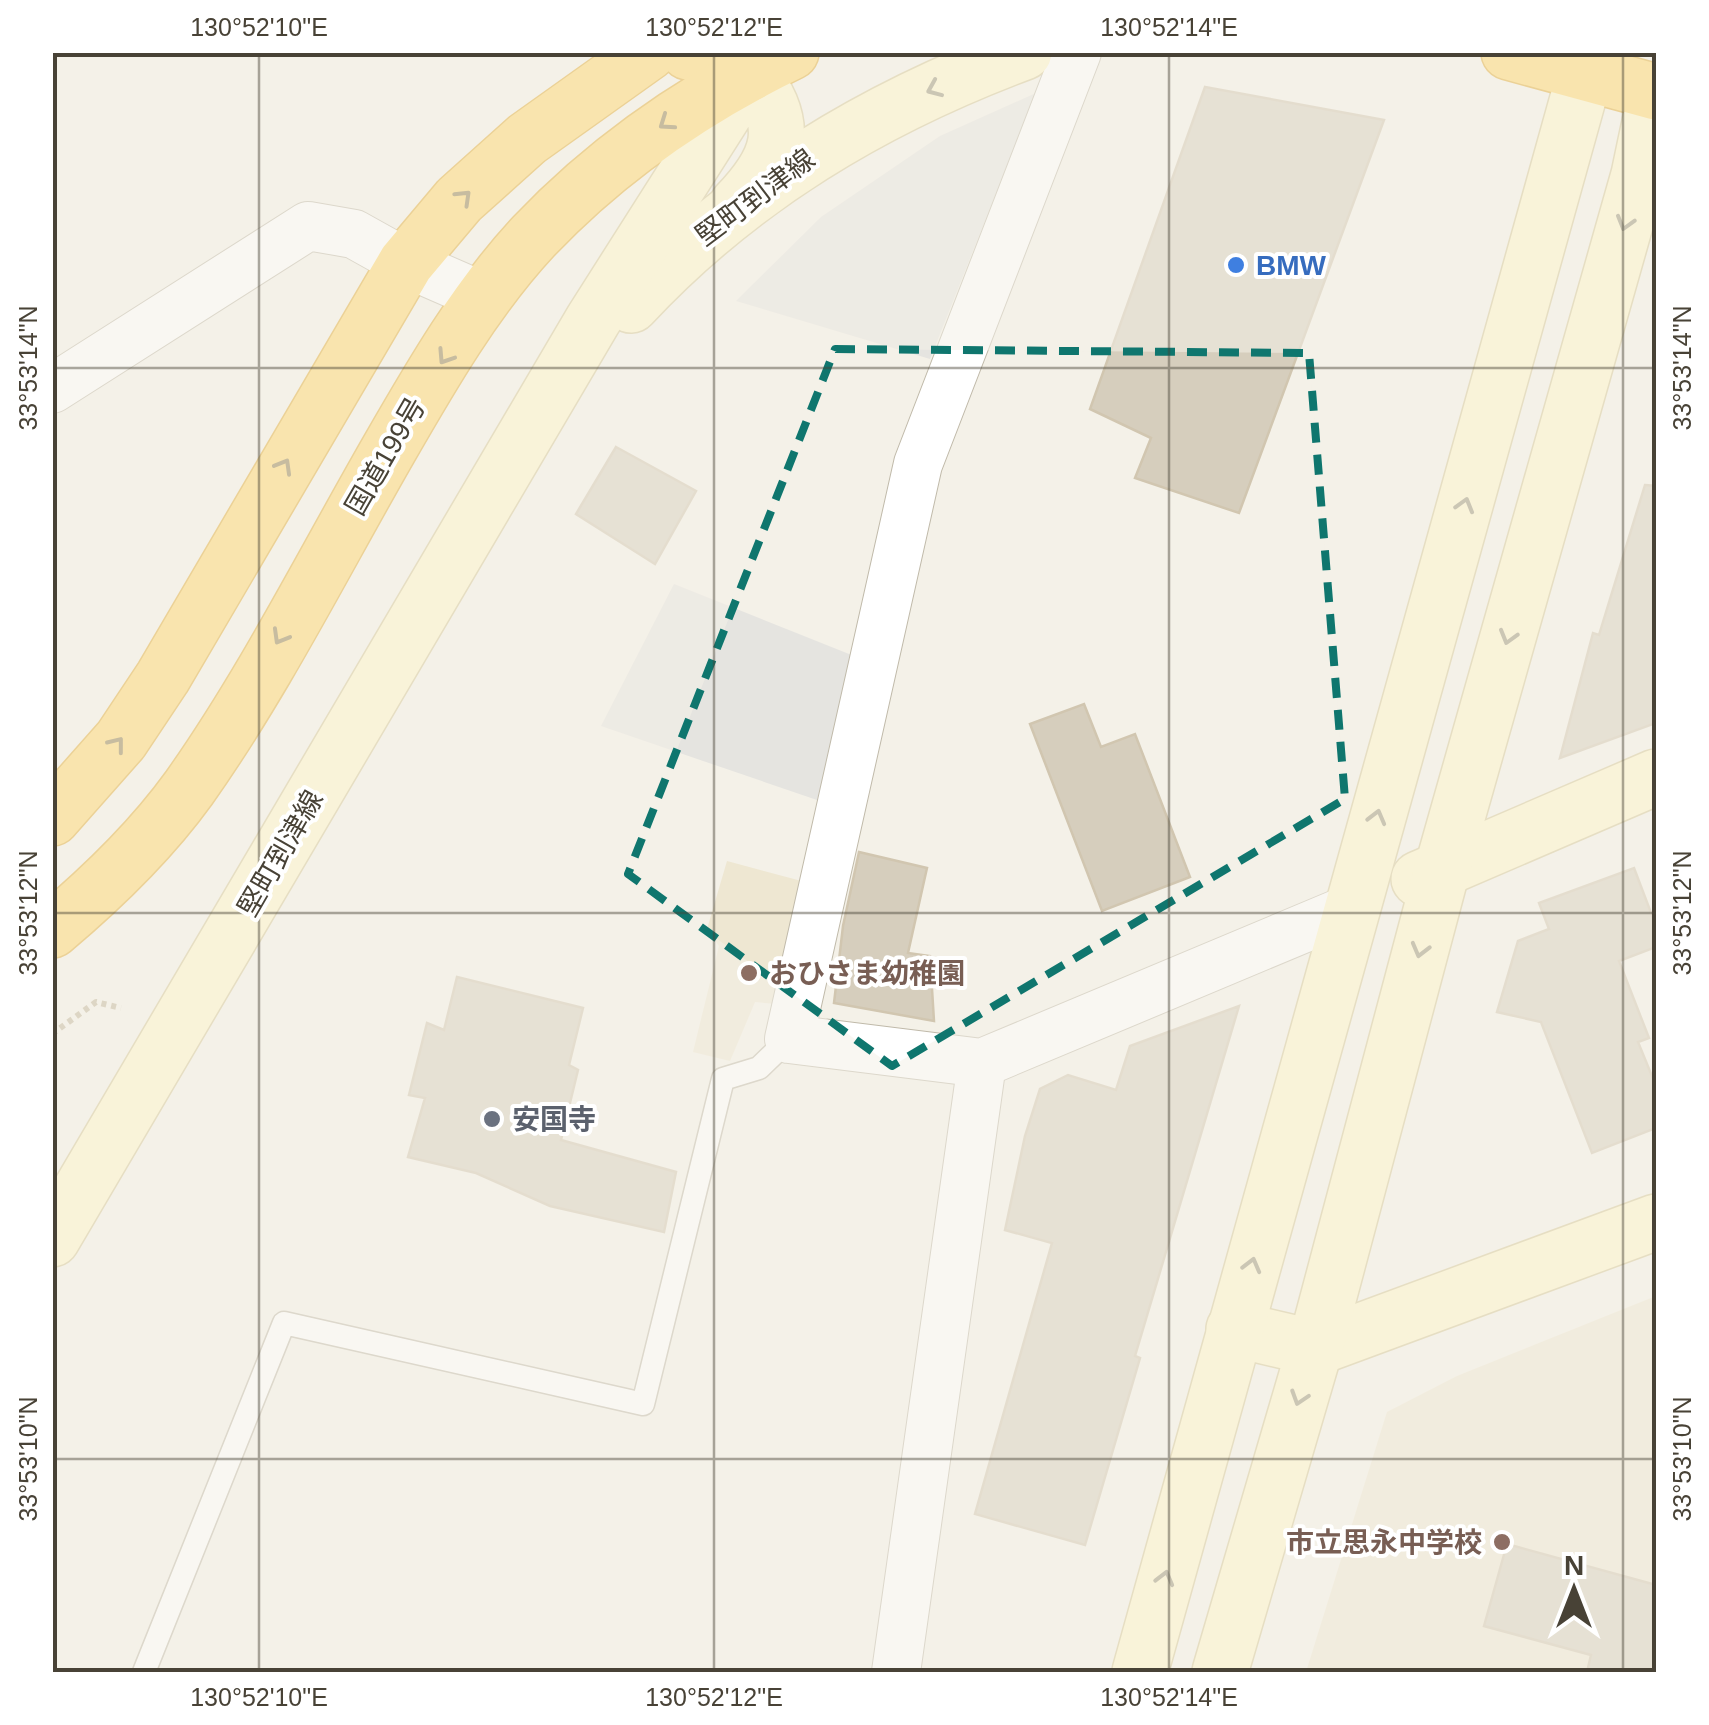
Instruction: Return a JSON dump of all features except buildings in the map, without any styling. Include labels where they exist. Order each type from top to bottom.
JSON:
[{"type":"highway","points":[[688,52],[732,62],[769,59]]},
{"type":"highway","points":[[1509,52],[1589,62],[1656,93]]},
{"type":"highway","points":[[52,818],[121,740],[163,677],[406,263],[459,200],[527,139],[649,56]]},
{"type":"highway","name":"国道199号","points":[[52,930],[136,852],[188,789],[414,406],[484,298],[532,238],[600,171],[674,117],[769,59]]},
{"type":"street","name":"堅町到津線","points":[[508,465],[608,330],[669,265],[737,205],[820,148],[904,101],[1024,52]]},
{"type":"street","points":[[1077,52],[918,464],[789,1038],[982,1063],[1656,777]]},
{"type":"street","points":[[737,205],[774,161],[769,59]]},
{"type":"street","name":"堅町到津線","points":[[52,1240],[592,320],[769,59]]},
{"type":"street","points":[[1140,1672],[1589,62]]},
{"type":"street","points":[[1220,1672],[1315,1348],[1442,870],[1639,175],[1656,93]]},
{"type":"street","points":[[52,389],[308,226],[354,234],[406,263],[484,298]]},
{"type":"street","points":[[896,1672],[982,1063]]},
{"type":"street","points":[[1234,1329],[1315,1348],[1656,1222]]},
{"type":"lane","points":[[144,1672],[284,1323],[643,1404],[723,1079],[759,1068],[789,1038]]},
{"type":"path","points":[[52,1034],[96,1002],[122,1006],[116,1022]]},
{"type":"highlighted area","points":[[835,349],[1309,353],[1345,799],[892,1066],[628,874]]},
{"type":"shaded area","points":[[1036,93],[930,359],[736,301],[821,217],[940,136]]},
{"type":"shaded area","points":[[674,584],[854,656],[817,800],[601,726]]},
{"type":"shaded area","name":"おひさま幼稚園","points":[[727,861],[809,883],[777,1004],[755,1002],[730,1061],[693,1052],[719,946],[707,929]]},
{"type":"shaded area","name":"市立思永中学校","points":[[1656,1296],[1656,1672],[1306,1672],[1387,1412],[1457,1376]]},
{"type":"place","name":"BMW","points":[[1236,265]]},
{"type":"place","name":"おひさま幼稚園","points":[[749,973]]},
{"type":"place","name":"安国寺","points":[[492,1119]]},
{"type":"place","name":"市立思永中学校","points":[[1502,1542]]}]
